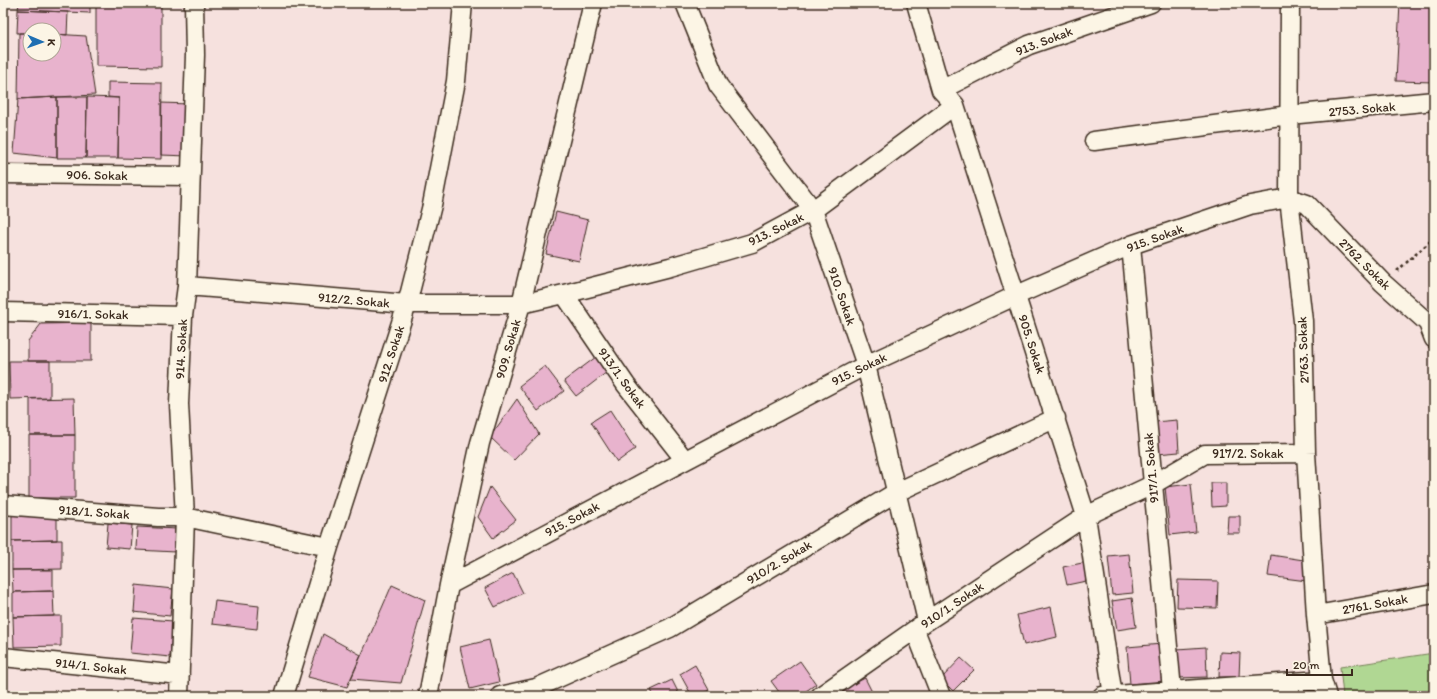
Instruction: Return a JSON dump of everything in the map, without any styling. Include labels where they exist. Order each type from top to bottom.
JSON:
[{"type":"street","name":"914. Sokak","points":[[179,696],[185,517],[179,404],[183,316],[187,286],[195,55],[194,3]]},
{"type":"street","name":"912. Sokak","points":[[284,696],[329,547],[407,304],[432,205],[456,81],[463,3]]},
{"type":"street","name":"909. Sokak","points":[[428,696],[449,585],[480,442],[521,304],[593,3]]},
{"type":"street","name":"910. Sokak","points":[[685,3],[718,85],[813,210],[866,365],[895,493],[921,626],[940,696]]},
{"type":"street","name":"905. Sokak","points":[[916,3],[942,90],[955,105],[1086,516],[1109,695]]},
{"type":"street","name":"913. Sokak","points":[[942,90],[1029,45],[1151,3]]},
{"type":"street","name":"2763. Sokak","points":[[1290,3],[1289,198],[1303,321],[1306,453],[1316,614],[1324,688]]},
{"type":"street","name":"2753. Sokak","points":[[1094,141],[1289,115],[1434,101]]},
{"type":"street","name":"913. Sokak","points":[[521,304],[670,267],[752,242],[813,210],[955,105]]},
{"type":"street","name":"906. Sokak","points":[[3,174],[190,176]]},
{"type":"street","name":"915. Sokak","points":[[449,585],[684,459],[866,365],[1016,295],[1131,246],[1250,205],[1289,198]]},
{"type":"street","name":"2762. Sokak","points":[[1289,198],[1307,204],[1383,283],[1428,323],[1434,339]]},
{"type":"street","name":"917/1. Sokak","points":[[1131,246],[1172,690]]},
{"type":"street","name":"912/2. Sokak","points":[[187,286],[407,304],[521,304]]},
{"type":"street","name":"913/1. Sokak","points":[[564,294],[626,386],[684,459]]},
{"type":"street","name":"916/1. Sokak","points":[[3,312],[183,316]]},
{"type":"street","name":"910/2. Sokak","points":[[500,696],[536,688],[670,628],[895,493],[1056,418]]},
{"type":"street","name":"917/2. Sokak","points":[[1086,516],[1152,484],[1205,454],[1306,453]]},
{"type":"street","name":"918/1. Sokak","points":[[3,505],[158,517],[185,517],[329,547]]},
{"type":"street","name":"910/1. Sokak","points":[[820,696],[921,626],[1086,516]]},
{"type":"street","name":"2761. Sokak","points":[[1316,614],[1434,594]]},
{"type":"street","name":"914/1. Sokak","points":[[3,657],[180,675]]},
{"type":"street","points":[[1109,695],[1172,690],[1324,688]]},
{"type":"path","points":[[1383,283],[1434,238]]},
{"type":"green space","points":[[1434,653],[1434,696],[1343,696],[1340,667]]},
{"type":"building","points":[[19,3],[90,3],[90,13],[18,10]]},
{"type":"building","points":[[95,3],[125,3],[125,5],[95,5]]},
{"type":"building","points":[[1400,3],[1434,3],[1434,82],[1396,81]]},
{"type":"building","points":[[96,5],[161,6],[161,67],[96,66]]},
{"type":"building","points":[[18,10],[68,12],[67,35],[62,35],[62,22],[22,22],[22,33],[17,33]]},
{"type":"building","points":[[19,33],[22,33],[22,62],[62,62],[62,34],[86,36],[95,95],[18,99]]},
{"type":"building","points":[[108,82],[162,83],[161,159],[118,158],[119,98],[108,97]]},
{"type":"building","points":[[57,97],[87,97],[86,158],[57,158]]},
{"type":"building","points":[[57,97],[57,158],[14,153],[18,99]]},
{"type":"building","points":[[87,97],[119,98],[118,158],[86,158]]},
{"type":"building","points":[[161,103],[189,104],[188,156],[161,155]]},
{"type":"building","points":[[556,212],[588,220],[579,261],[546,254]]},
{"type":"building","points":[[91,323],[91,361],[28,361],[28,341],[41,324]]},
{"type":"building","points":[[596,357],[607,372],[576,396],[564,381]]},
{"type":"building","points":[[9,361],[50,361],[50,398],[10,399]]},
{"type":"building","points":[[545,366],[564,391],[538,411],[519,386]]},
{"type":"building","points":[[74,398],[75,435],[30,435],[30,399]]},
{"type":"building","points":[[517,399],[539,434],[514,460],[490,437]]},
{"type":"building","points":[[610,410],[635,449],[617,462],[591,422]]},
{"type":"building","points":[[1177,420],[1179,452],[1157,454],[1155,422]]},
{"type":"building","points":[[29,435],[75,435],[75,498],[29,498]]},
{"type":"building","points":[[1211,483],[1226,483],[1226,506],[1212,507]]},
{"type":"building","points":[[1191,484],[1196,532],[1170,535],[1165,487]]},
{"type":"building","points":[[490,487],[516,520],[493,538],[478,517]]},
{"type":"building","points":[[57,512],[57,540],[12,541],[12,513]]},
{"type":"building","points":[[1228,516],[1240,516],[1240,533],[1227,533]]},
{"type":"building","points":[[108,523],[132,525],[130,549],[106,547]]},
{"type":"building","points":[[137,527],[177,529],[176,552],[136,550]]},
{"type":"building","points":[[62,540],[62,569],[12,570],[12,541]]},
{"type":"building","points":[[1129,554],[1133,593],[1112,595],[1108,556]]},
{"type":"building","points":[[1271,555],[1310,561],[1307,581],[1268,576]]},
{"type":"building","points":[[1087,562],[1091,580],[1067,585],[1063,567]]},
{"type":"building","points":[[12,570],[53,570],[53,591],[13,592]]},
{"type":"building","points":[[513,573],[523,593],[495,607],[485,588]]},
{"type":"building","points":[[1178,580],[1218,581],[1217,608],[1177,607]]},
{"type":"building","points":[[136,585],[173,589],[170,616],[134,612]]},
{"type":"building","points":[[392,585],[425,600],[401,683],[351,679]]},
{"type":"building","points":[[53,591],[54,616],[13,617],[13,592]]},
{"type":"building","points":[[1132,598],[1136,627],[1117,630],[1112,601]]},
{"type":"building","points":[[215,601],[259,606],[257,629],[212,624]]},
{"type":"building","points":[[1051,607],[1057,637],[1024,645],[1017,615]]},
{"type":"building","points":[[61,616],[61,646],[14,647],[13,617]]},
{"type":"building","points":[[133,618],[173,621],[170,657],[130,653]]},
{"type":"building","points":[[323,634],[361,655],[347,687],[308,677]]},
{"type":"building","points":[[489,640],[499,682],[470,689],[460,647]]},
{"type":"building","points":[[1162,644],[1165,681],[1130,684],[1127,647]]},
{"type":"building","points":[[1206,647],[1207,677],[1178,678],[1177,649]]},
{"type":"building","points":[[1220,652],[1240,653],[1239,677],[1219,677]]},
{"type":"building","points":[[961,658],[974,670],[953,691],[941,679]]},
{"type":"building","points":[[800,661],[816,684],[799,696],[782,696],[771,681]]},
{"type":"building","points":[[695,665],[709,690],[698,696],[692,696],[680,674]]},
{"type":"building","points":[[865,678],[874,696],[830,696]]},
{"type":"building","points":[[672,680],[680,696],[654,696],[651,690]]},
{"type":"building","points":[[917,692],[919,696],[910,696]]}]
